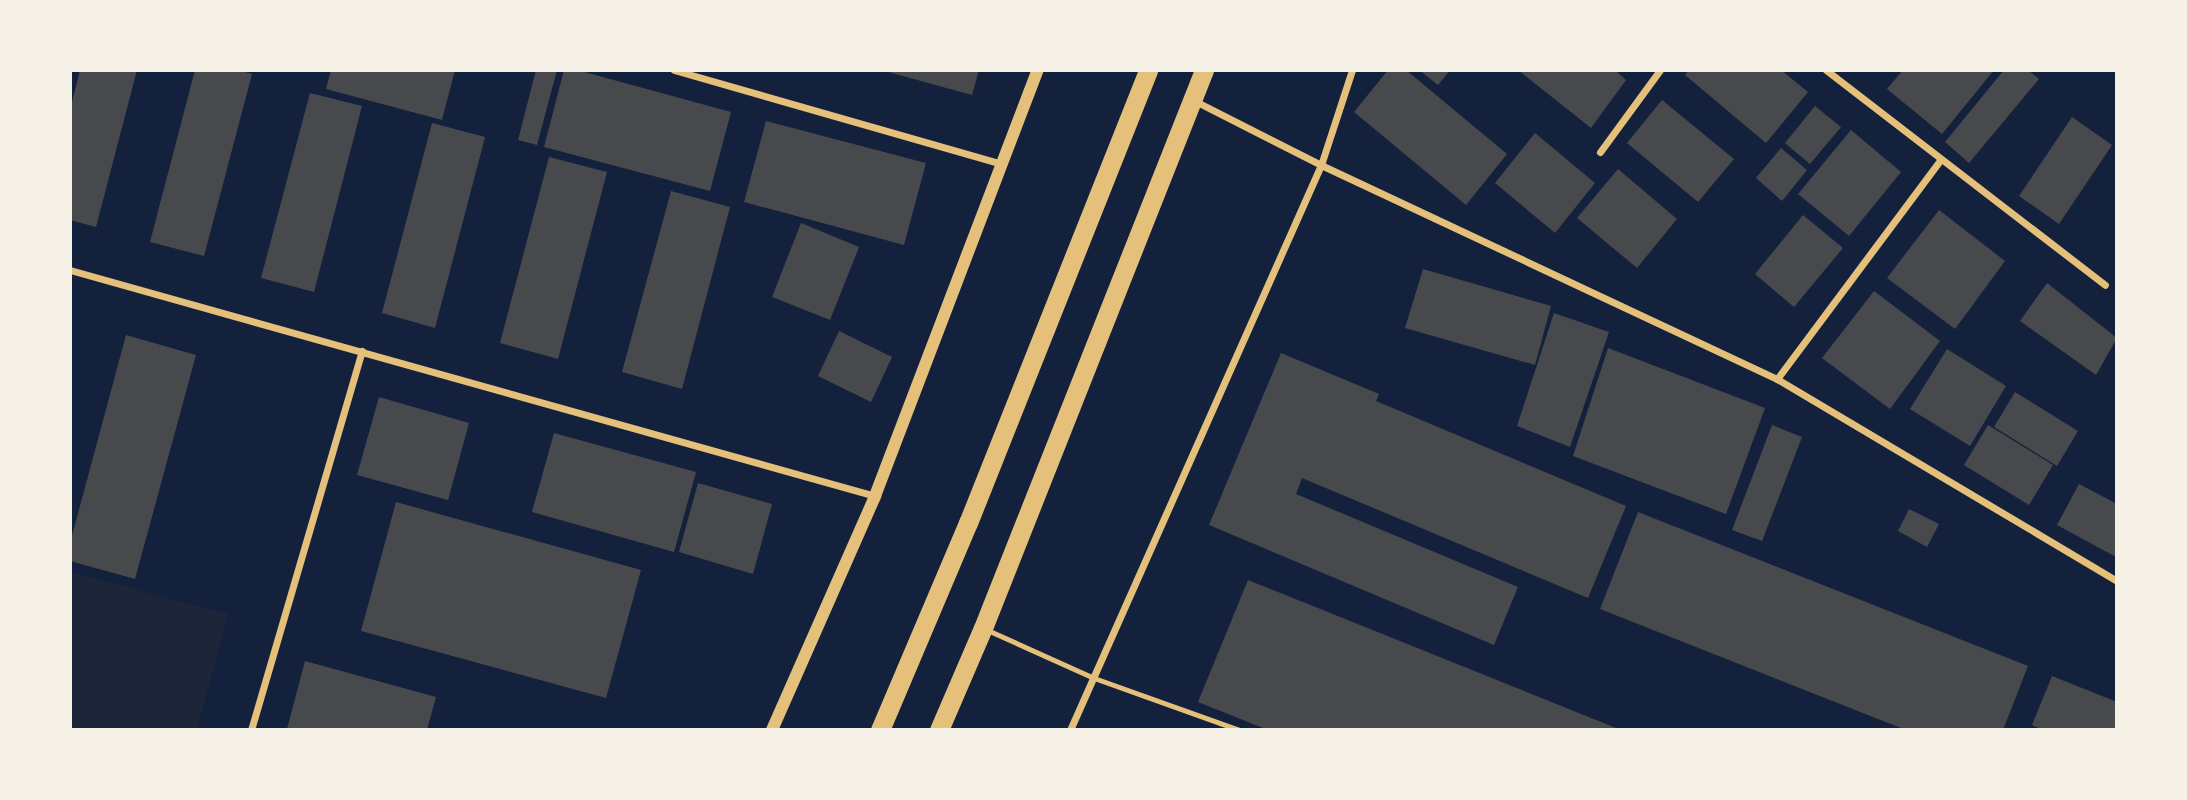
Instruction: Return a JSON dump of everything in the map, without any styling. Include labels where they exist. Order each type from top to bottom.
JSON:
[{"type":"highway","points":[[880,730],[968,523],[1147,70]]},
{"type":"highway","points":[[939,730],[984,628],[1204,70]]},
{"type":"street","points":[[674,70],[1001,164]]},
{"type":"street","points":[[772,730],[875,496],[1038,70]]},
{"type":"street","points":[[1070,730],[1321,164],[1352,70]]},
{"type":"street","points":[[1600,152],[1660,70]]},
{"type":"street","points":[[1826,70],[2105,285]]},
{"type":"street","points":[[1193,100],[1321,164],[1777,379],[2117,581]]},
{"type":"street","points":[[1777,379],[1941,159]]},
{"type":"street","points":[[70,270],[875,496]]},
{"type":"street","points":[[251,730],[362,351]]},
{"type":"lane","points":[[984,628],[1094,678],[1239,730]]},
{"type":"shaded area","points":[[70,572],[228,614],[197,730],[70,730]]},
{"type":"building","points":[[80,70],[137,70],[96,227],[70,220],[70,110]]},
{"type":"building","points":[[195,70],[238,70],[252,74],[204,256],[150,242]]},
{"type":"building","points":[[331,70],[455,70],[442,120],[326,89]]},
{"type":"building","points":[[536,70],[557,70],[537,145],[518,140]]},
{"type":"building","points":[[564,70],[577,70],[731,112],[710,191],[544,147]]},
{"type":"building","points":[[881,70],[979,70],[972,95]]},
{"type":"building","points":[[1388,70],[1406,70],[1507,154],[1466,205],[1354,112]]},
{"type":"building","points":[[1419,70],[1450,70],[1438,85]]},
{"type":"building","points":[[1518,70],[1615,70],[1626,80],[1591,128]]},
{"type":"building","points":[[1689,70],[1781,70],[1808,92],[1766,143],[1685,75]]},
{"type":"building","points":[[1903,70],[1994,70],[1942,134],[1887,89]]},
{"type":"building","points":[[2004,70],[2028,70],[2039,79],[1969,163],[1945,142]]},
{"type":"building","points":[[310,93],[362,106],[314,292],[261,278]]},
{"type":"building","points":[[1662,100],[1734,159],[1698,202],[1627,143]]},
{"type":"building","points":[[1815,106],[1841,127],[1810,164],[1785,143]]},
{"type":"building","points":[[2072,117],[2112,145],[2059,224],[2019,196]]},
{"type":"building","points":[[766,121],[926,163],[904,245],[744,202]]},
{"type":"building","points":[[432,123],[485,137],[435,328],[382,313]]},
{"type":"building","points":[[1851,130],[1901,172],[1849,236],[1798,194]]},
{"type":"building","points":[[1535,133],[1595,183],[1555,233],[1495,183]]},
{"type":"building","points":[[1781,148],[1807,170],[1782,201],[1756,178]]},
{"type":"building","points":[[549,157],[607,172],[558,359],[500,343]]},
{"type":"building","points":[[1618,169],[1677,219],[1637,268],[1577,218]]},
{"type":"building","points":[[671,191],[730,207],[682,389],[622,372]]},
{"type":"building","points":[[1939,210],[2005,261],[1955,329],[1887,278]]},
{"type":"building","points":[[1803,215],[1843,248],[1794,307],[1755,274]]},
{"type":"building","points":[[801,223],[859,247],[830,320],[772,297]]},
{"type":"building","points":[[1423,269],[1551,306],[1535,365],[1405,328]]},
{"type":"building","points":[[2047,283],[2117,338],[2096,375],[2020,321]]},
{"type":"building","points":[[1874,291],[1940,341],[1890,409],[1822,358]]},
{"type":"building","points":[[1554,313],[1609,332],[1570,447],[1517,426]]},
{"type":"building","points":[[839,331],[892,357],[871,402],[818,376]]},
{"type":"building","points":[[126,335],[196,355],[135,579],[70,561],[70,543]]},
{"type":"building","points":[[1608,348],[1765,408],[1726,514],[1573,456]]},
{"type":"building","points":[[1947,349],[2006,386],[1970,446],[1910,409]]},
{"type":"building","points":[[1281,353],[1379,394],[1376,401],[1626,506],[1588,598],[1302,478],[1296,494],[1518,587],[1494,645],[1209,525]]},
{"type":"building","points":[[2015,392],[2078,431],[2057,466],[1994,427]]},
{"type":"building","points":[[379,397],[469,423],[448,500],[357,475]]},
{"type":"building","points":[[1772,425],[1802,437],[1762,541],[1732,530]]},
{"type":"building","points":[[1988,425],[2053,465],[2029,505],[1964,465]]},
{"type":"building","points":[[554,433],[696,472],[674,552],[532,512]]},
{"type":"building","points":[[698,483],[772,504],[753,574],[679,552]]},
{"type":"building","points":[[2079,484],[2117,504],[2116,557],[2057,525]]},
{"type":"building","points":[[396,502],[641,570],[606,698],[361,631]]},
{"type":"building","points":[[1909,509],[1939,524],[1927,547],[1898,531]]},
{"type":"building","points":[[1638,512],[2028,666],[2003,730],[1906,730],[1600,609]]},
{"type":"building","points":[[1248,580],[1621,730],[1268,730],[1198,702]]},
{"type":"building","points":[[305,661],[436,697],[427,730],[287,729]]},
{"type":"building","points":[[2052,676],[2117,702],[2115,730],[2043,730],[2032,725]]}]
